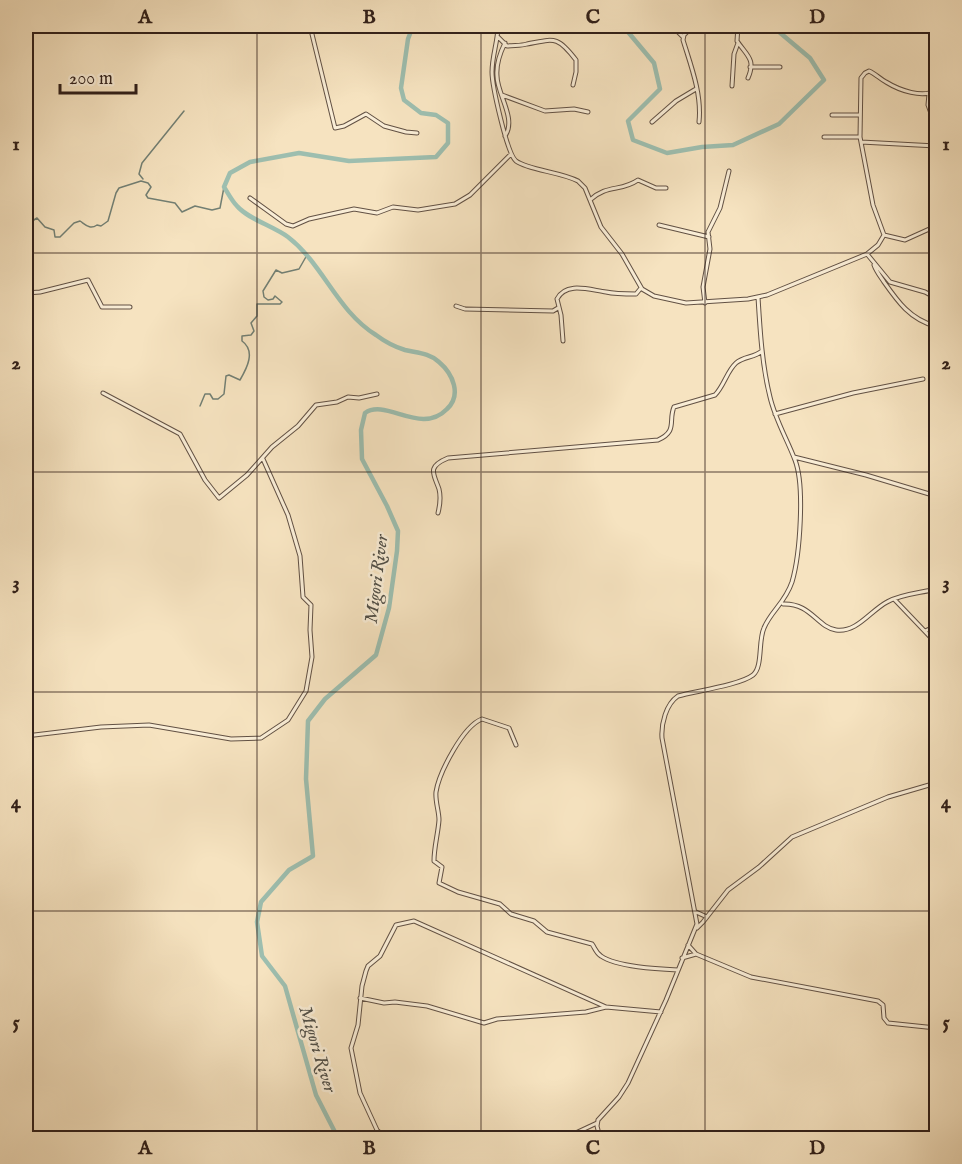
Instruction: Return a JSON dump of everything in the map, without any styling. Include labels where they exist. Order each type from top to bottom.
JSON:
[{"type":"street","points":[[310,26],[335,128],[344,126],[366,114],[382,125],[417,133]]},
{"type":"street","points":[[498,26],[492,63],[492,82],[505,136],[515,160]]},
{"type":"street","points":[[672,26],[683,37],[700,110],[699,122]]},
{"type":"street","points":[[683,37],[693,26]]},
{"type":"street","points":[[732,86],[738,26]]},
{"type":"street","points":[[498,37],[507,46],[526,45],[547,39],[559,42],[576,60],[573,85]]},
{"type":"street","points":[[738,43],[748,53],[750,67],[748,78]]},
{"type":"street","points":[[505,44],[500,53],[497,70],[497,80],[508,126],[505,136]]},
{"type":"street","points":[[750,67],[780,67]]},
{"type":"street","points":[[884,235],[873,205],[861,139],[861,78],[868,71],[896,86],[929,96],[936,102]]},
{"type":"street","points":[[652,122],[676,101],[696,89]]},
{"type":"street","points":[[936,90],[929,96],[928,105],[936,127]]},
{"type":"street","points":[[502,95],[545,111],[574,109],[588,112]]},
{"type":"street","points":[[832,115],[860,115]]},
{"type":"street","points":[[824,137],[936,146]]},
{"type":"street","points":[[250,198],[293,226],[309,219],[354,209],[377,213],[393,207],[418,210],[453,205],[464,200],[511,154]]},
{"type":"street","points":[[507,159],[574,179],[585,188],[601,227],[622,254],[641,288],[649,294]]},
{"type":"street","points":[[705,303],[703,286],[711,246],[709,229],[720,208],[729,171]]},
{"type":"street","points":[[590,200],[601,191],[629,186],[638,180],[656,188],[666,188]]},
{"type":"street","points":[[659,225],[709,237]]},
{"type":"street","points":[[884,235],[905,240],[936,226]]},
{"type":"street","points":[[563,341],[557,297],[571,288],[649,294],[689,303],[758,297],[867,254],[878,245],[884,235]]},
{"type":"street","points":[[867,254],[900,305],[921,321],[935,326]]},
{"type":"street","points":[[874,265],[890,282],[925,292],[936,298]]},
{"type":"street","points":[[26,293],[40,292],[88,280],[103,307],[130,307]]},
{"type":"street","points":[[637,293],[641,288]]},
{"type":"street","points":[[697,928],[696,912],[662,738],[665,716],[675,698],[739,682],[754,675],[759,666],[759,645],[765,626],[785,598],[794,576],[797,554],[800,488],[798,470],[775,414],[767,384],[758,297]]},
{"type":"street","points":[[456,306],[465,309],[506,310],[553,310],[558,308]]},
{"type":"street","points":[[438,513],[439,493],[432,476],[436,465],[441,461],[448,458],[524,450],[658,440],[669,432],[674,407],[715,395],[735,363],[755,356],[763,349]]},
{"type":"street","points":[[775,414],[854,393],[923,379]]},
{"type":"street","points":[[103,393],[180,434],[205,480],[218,498],[222,497],[263,459],[272,447],[298,426],[316,405],[336,403],[348,396],[359,398],[377,394]]},
{"type":"street","points":[[794,457],[936,496]]},
{"type":"street","points":[[26,736],[102,727],[149,725],[231,739],[261,738],[288,720],[306,692],[312,657],[309,630],[311,605],[303,597],[300,556],[288,515],[263,459]]},
{"type":"street","points":[[785,598],[791,604],[811,613],[830,628],[842,630],[858,624],[884,603],[893,599],[936,589]]},
{"type":"street","points":[[893,599],[936,643]]},
{"type":"street","points":[[782,604],[791,604]]},
{"type":"street","points":[[924,631],[936,626]]},
{"type":"street","points":[[516,745],[509,728],[482,719],[474,724],[456,747],[436,795],[439,821],[434,861],[442,867],[439,883],[458,892],[500,904],[511,914],[533,920],[547,932],[592,944],[599,955],[608,959],[637,967],[678,970]]},
{"type":"street","points":[[565,1138],[597,1123],[628,1083],[697,928],[733,885],[759,867],[792,837],[888,797],[936,783]]},
{"type":"street","points":[[696,912],[707,917]]},
{"type":"street","points":[[392,1138],[377,1130],[361,1098],[351,1045],[358,1025],[362,986],[368,968],[380,956],[395,926],[414,921],[606,1007],[661,1012]]},
{"type":"street","points":[[688,945],[696,954],[746,975],[878,1001],[883,1005],[884,1018],[889,1023],[936,1028]]},
{"type":"street","points":[[682,958],[696,954]]},
{"type":"street","points":[[360,998],[384,1003],[428,1006],[485,1023],[497,1019],[586,1012],[606,1007]]},
{"type":"street","points":[[597,1123],[600,1138]]},
{"type":"waterway","name":"Migori River","points":[[338,1138],[316,1095],[285,986],[262,956],[257,922],[261,902],[289,870],[313,856],[306,779],[308,721],[325,699],[376,655],[389,608],[398,531],[362,459],[361,430],[365,413],[383,410],[426,419],[437,416],[447,409],[452,403],[455,391],[452,378],[435,359],[394,346],[362,325],[340,301],[300,248],[282,233],[242,211],[224,187],[230,173],[250,162],[299,153],[349,161],[436,157],[448,143],[448,123],[436,115],[421,113],[404,100],[401,88],[408,39],[413,26]]},
{"type":"waterway","name":"Migori River","points":[[623,26],[654,63],[660,89],[628,121],[633,140],[667,153],[733,145],[779,124],[824,80],[810,58],[772,26]]},
{"type":"waterway","points":[[143,179],[139,174],[142,163],[184,111]]},
{"type":"waterway","points":[[26,225],[37,218],[45,227],[54,230],[55,237],[60,237],[74,223],[80,221],[90,227],[101,226],[108,221],[119,188],[141,181],[148,183],[151,187],[146,195],[148,198],[175,203],[182,212],[195,206],[212,210],[220,208],[224,187]]},
{"type":"waterway","points":[[200,406],[205,394],[210,394],[213,399],[218,399],[224,394],[226,376],[240,380],[249,360],[249,350],[242,341],[242,336],[251,335],[254,331],[251,323],[257,316],[257,304],[280,304],[282,302],[275,296],[268,300],[264,297],[263,291],[276,270],[282,273],[299,269],[307,255]]}]
